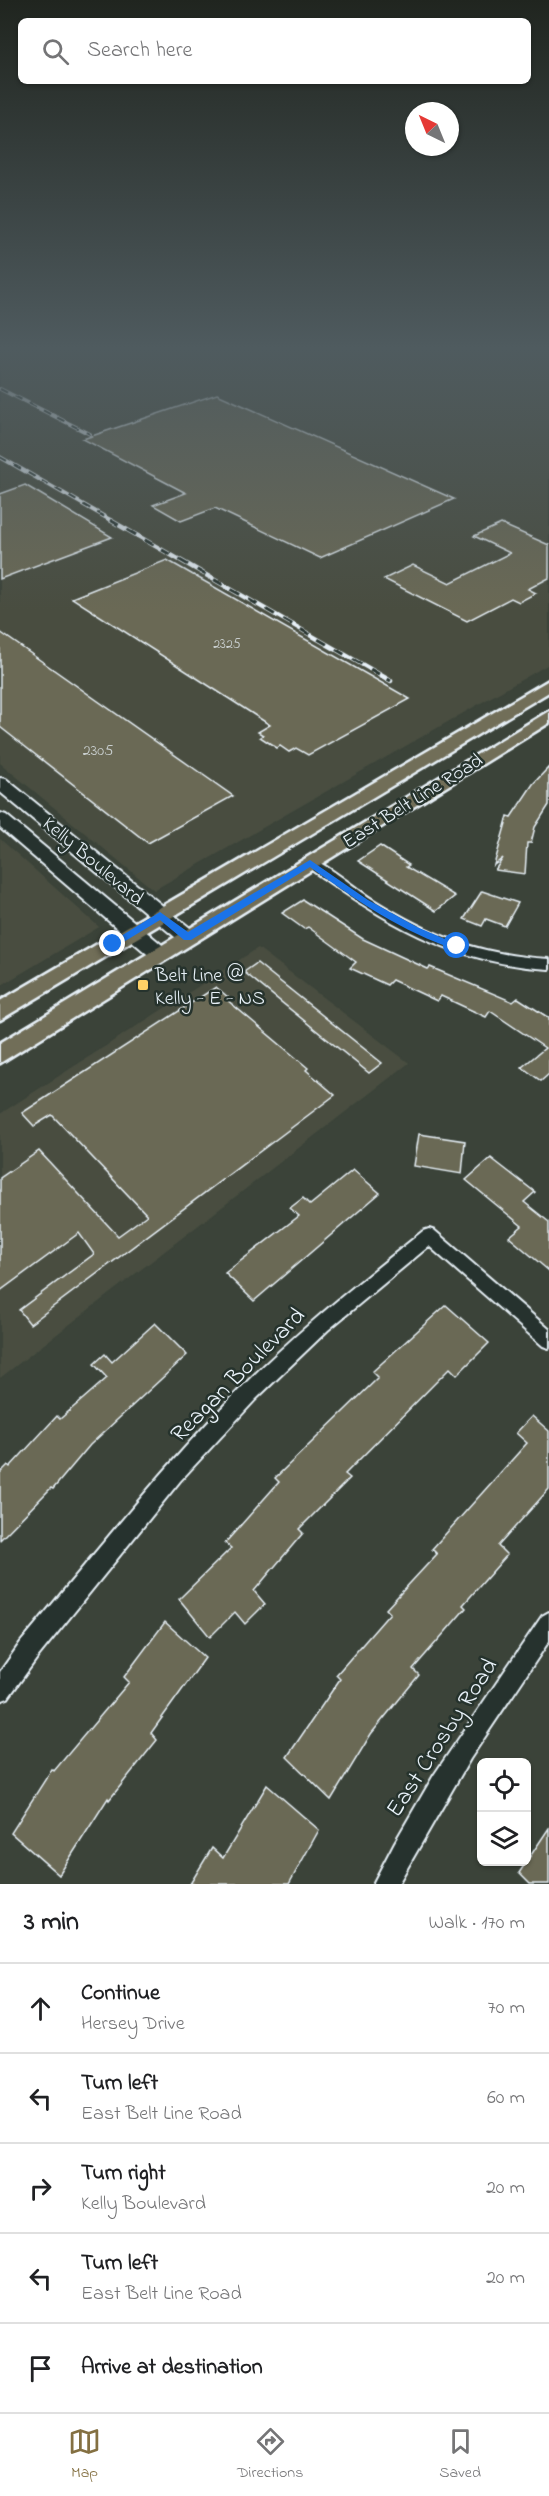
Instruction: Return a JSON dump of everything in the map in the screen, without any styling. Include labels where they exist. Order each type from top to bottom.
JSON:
[{"type":"main road","name":"East Belt Line Road","points":[[0,1012],[549,685]]},
{"type":"main road","points":[[510,708],[543,720]]},
{"type":"main road","name":"East Belt Line Road","points":[[0,1054],[543,720]]},
{"type":"street","name":"Kelly Boulevard","points":[[0,783],[188,937]]},
{"type":"street","name":"Kelly Boulevard","points":[[0,819],[160,954]]},
{"type":"street","points":[[310,863],[365,902],[413,929],[502,960],[549,964]]},
{"type":"street","name":"Reagan Boulevard","points":[[0,1690],[29,1650],[173,1474],[249,1393],[322,1324],[429,1236],[549,1340]]},
{"type":"street","name":"East Crosby Road","points":[[385,1884],[425,1812],[499,1694],[549,1623]]},
{"type":"shaded area","points":[[0,435],[549,435],[549,664],[154,890],[0,763]]},
{"type":"shaded area","points":[[0,839],[99,927],[0,986]]},
{"type":"shaded area","points":[[258,948],[409,1063],[0,1378],[0,1114]]},
{"type":"building","points":[[95,435],[309,435],[454,499],[320,558],[215,508],[181,521],[153,505],[186,493],[83,439]]},
{"type":"building","points":[[25,485],[112,537],[0,579],[0,494]]},
{"type":"building","points":[[501,524],[549,545],[549,578],[528,589],[536,593],[519,602],[511,598],[467,621],[384,579],[413,565],[450,583],[510,553],[474,536]]},
{"type":"building","points":[[167,560],[410,699],[308,755],[296,748],[289,752],[280,746],[277,748],[260,737],[263,735],[258,732],[270,725],[72,598]]},
{"type":"building","points":[[0,632],[233,796],[148,843],[0,727]]},
{"type":"building","points":[[549,767],[549,805],[535,827],[531,843],[527,843],[525,874],[495,870],[503,858],[494,865],[508,816],[511,817],[533,784]]},
{"type":"building","points":[[380,846],[409,865],[406,867],[455,896],[436,911],[358,861]]},
{"type":"building","points":[[482,891],[518,903],[505,926],[486,919],[482,926],[464,919]]},
{"type":"building","points":[[303,900],[363,939],[428,969],[430,967],[513,1002],[518,998],[549,1018],[549,1074],[541,1081],[522,1067],[545,1048],[490,1011],[486,1017],[441,996],[437,1001],[392,980],[387,985],[350,968],[356,962],[308,927],[304,929],[282,913]]},
{"type":"building","points":[[257,963],[382,1063],[369,1073],[244,972]]},
{"type":"building","points":[[216,987],[229,998],[226,999],[308,1068],[306,1070],[335,1095],[30,1324],[19,1310],[94,1254],[79,1233],[0,1291],[0,1178],[39,1151],[118,1236],[147,1215],[52,1115],[34,1126],[22,1113]]},
{"type":"building","points":[[419,1134],[465,1141],[462,1174],[414,1166]]},
{"type":"building","points":[[491,1158],[535,1192],[524,1202],[549,1222],[549,1271],[509,1237],[522,1226],[466,1180]]},
{"type":"building","points":[[353,1170],[380,1193],[254,1301],[225,1273],[299,1216],[290,1208],[303,1198],[310,1205]]},
{"type":"building","points":[[446,1305],[489,1343],[457,1375],[450,1368],[345,1474],[350,1478],[299,1529],[303,1533],[254,1591],[265,1604],[245,1624],[235,1612],[210,1637],[179,1599],[231,1548],[225,1543],[279,1482],[275,1478],[378,1378],[372,1372]]},
{"type":"building","points":[[155,1323],[187,1355],[90,1445],[53,1489],[51,1488],[0,1540],[0,1473],[8,1465],[10,1467],[57,1416],[60,1419],[107,1378],[94,1364],[105,1354],[112,1362]]},
{"type":"building","points":[[532,1416],[549,1431],[549,1489],[498,1546],[507,1555],[463,1605],[466,1608],[413,1669],[419,1675],[371,1734],[331,1800],[287,1757],[340,1679],[336,1675],[390,1613],[386,1609],[437,1554],[432,1549],[527,1443],[516,1433]]},
{"type":"building","points":[[165,1622],[205,1658],[151,1733],[157,1740],[109,1800],[108,1798],[59,1875],[11,1833],[52,1769],[54,1771],[129,1682],[124,1677]]},
{"type":"building","points":[[267,1785],[319,1830],[289,1884],[190,1884],[212,1848],[223,1858]]},
{"type":"building","points":[[549,1828],[549,1884],[530,1884],[519,1873],[524,1866],[531,1866],[531,1855]]},
{"type":"railway","points":[[0,457],[112,521]]},
{"type":"railway","points":[[110,520],[391,681]]},
{"type":"place","name":"Belt Line @ Kelly - E - NS","points":[[143,985]]},
{"type":"route","points":[[113,944],[160,915],[188,937],[310,863],[365,902],[413,929],[457,946]]}]
